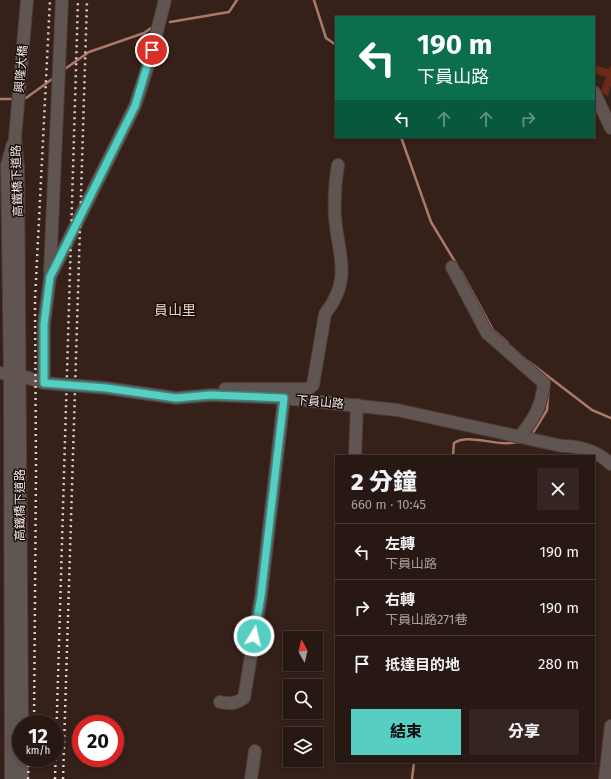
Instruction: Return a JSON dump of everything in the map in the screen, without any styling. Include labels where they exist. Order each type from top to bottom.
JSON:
[{"type":"street","name":"興隆大橋","points":[[15,138],[27,0]]},
{"type":"street","points":[[44,383],[44,324],[50,277],[62,0]]},
{"type":"street","points":[[50,277],[135,106],[149,63],[165,0]]},
{"type":"street","points":[[595,94],[611,128]]},
{"type":"street","name":"高鐵橋下道路","points":[[11,779],[10,374],[7,165],[15,138]]},
{"type":"street","points":[[176,398],[195,390],[308,389],[313,385],[325,314],[331,306],[342,278],[335,218],[335,185],[338,165]]},
{"type":"street","points":[[452,267],[487,333],[544,383],[537,414],[519,437]]},
{"type":"street","name":"高鐵橋下道路","points":[[10,374],[22,715]]},
{"type":"street","name":"下員山路","points":[[10,374],[44,383],[106,388],[176,398],[210,395],[284,398],[397,410],[591,451],[599,454],[611,464]]},
{"type":"street","points":[[220,702],[230,704],[244,698],[261,596],[284,398]]},
{"type":"street","points":[[355,455],[357,405]]},
{"type":"street","points":[[605,779],[611,726]]},
{"type":"street","points":[[251,779],[255,751]]},
{"type":"street","points":[[22,767],[22,779]]},
{"type":"building","points":[[595,65],[608,69],[611,66],[611,86],[608,96],[603,94],[601,90],[606,77],[595,73]]},
{"type":"waterway","points":[[170,22],[229,12],[237,0]]},
{"type":"waterway","points":[[314,0],[326,38],[335,44]]},
{"type":"waterway","points":[[62,71],[89,52],[144,33],[154,26]]},
{"type":"waterway","points":[[21,98],[26,98],[55,77]]},
{"type":"waterway","points":[[0,99],[14,99]]},
{"type":"waterway","points":[[401,138],[431,222],[457,265]]},
{"type":"waterway","points":[[461,271],[493,330],[508,343]]},
{"type":"waterway","points":[[528,361],[592,410],[611,418]]},
{"type":"waterway","points":[[531,436],[547,410],[549,385]]},
{"type":"waterway","points":[[453,455],[454,443],[460,440],[468,439],[503,443],[520,441]]},
{"type":"waterway","points":[[412,779],[414,763]]},
{"type":"railway","points":[[34,715],[36,470],[35,300],[50,0]]},
{"type":"railway","points":[[55,779],[78,0]]},
{"type":"railway","points":[[63,779],[87,0]]},
{"type":"railway","points":[[28,779],[29,767]]},
{"type":"district","name":"員山里","points":[[175,310]]},
{"type":"route","points":[[152,50],[135,106],[50,277],[44,324],[44,383],[106,388],[176,398],[210,395],[284,398],[261,596],[254,636]]}]
